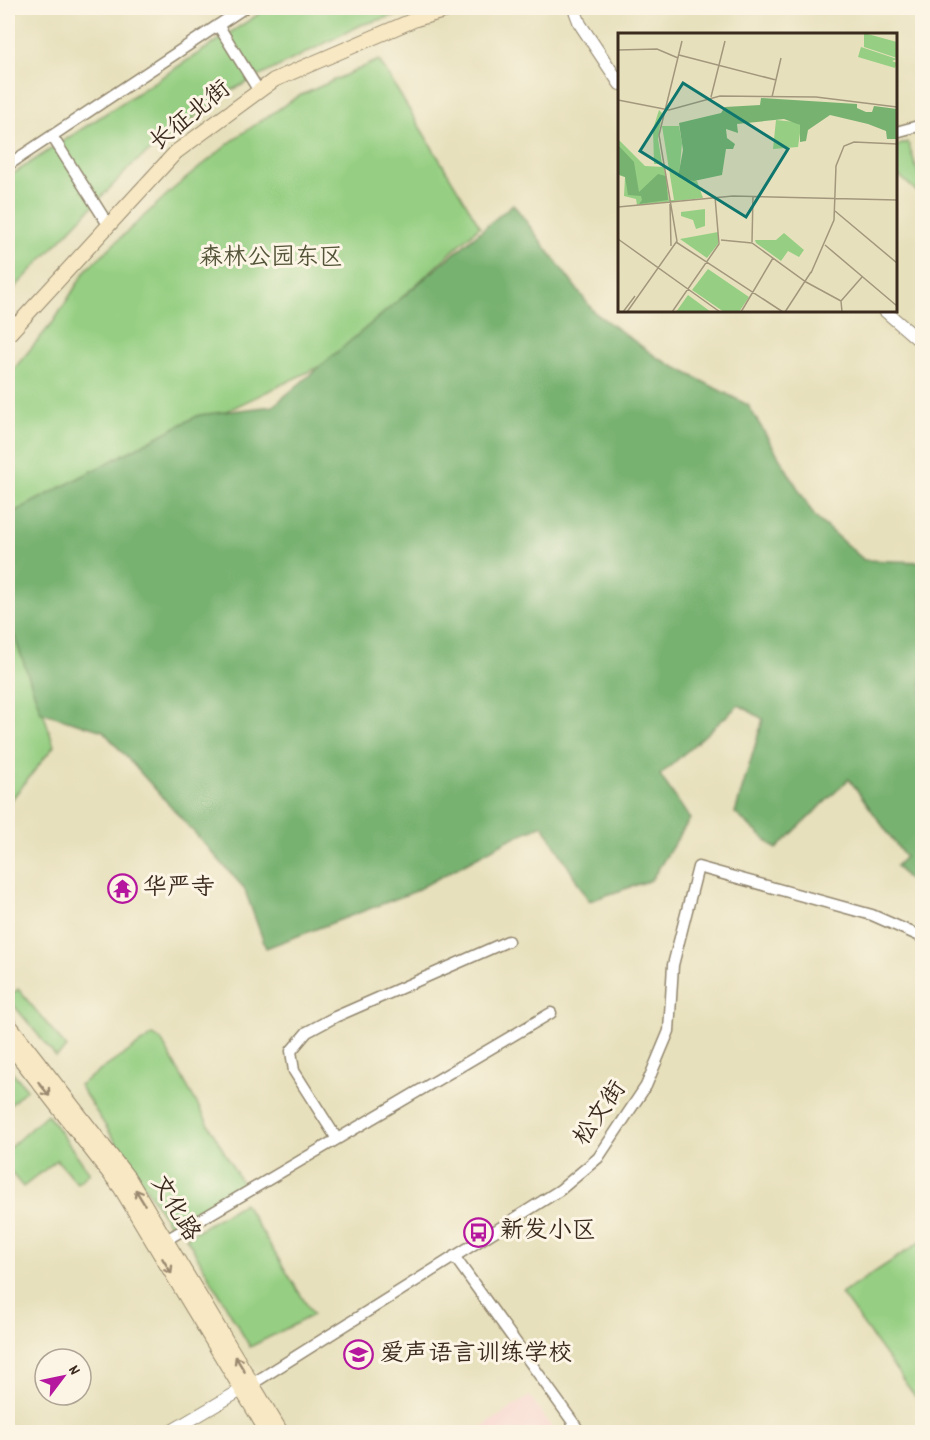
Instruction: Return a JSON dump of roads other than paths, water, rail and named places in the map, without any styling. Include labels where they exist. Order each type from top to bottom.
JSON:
[{"type":"main road","name":"长征北街","points":[[10,325],[109,226],[176,152],[274,80],[394,28],[454,8]]},
{"type":"main road","name":"文化路","points":[[8,1023],[130,1180],[161,1243],[246,1387],[267,1432]]},
{"type":"main road","name":"文化路","points":[[8,1043],[161,1243]]},
{"type":"main road","name":"文化路","points":[[246,1387],[281,1432]]},
{"type":"street","points":[[8,165],[244,8]]},
{"type":"street","points":[[574,8],[580,24],[618,81]]},
{"type":"street","points":[[218,25],[259,91]]},
{"type":"street","points":[[897,132],[922,125]]},
{"type":"street","points":[[52,136],[109,226]]},
{"type":"street","points":[[886,312],[922,343]]},
{"type":"street","name":"松文街","points":[[170,1432],[246,1387],[560,1190],[598,1158],[646,1086],[669,1031],[673,965],[698,867],[872,915],[922,937]]},
{"type":"street","points":[[337,1139],[294,1071],[291,1051],[308,1032],[335,1017],[508,941]]},
{"type":"street","points":[[161,1243],[551,1014]]},
{"type":"street","points":[[454,1256],[580,1432]]},
{"type":"place","name":"华严寺","points":[[122,889]]},
{"type":"place","name":"新发小区","points":[[479,1232]]},
{"type":"place","name":"爱声语言训练学校","points":[[359,1355]]},
{"type":"park label","name":"森林公园东区","points":[[271,259]]}]
